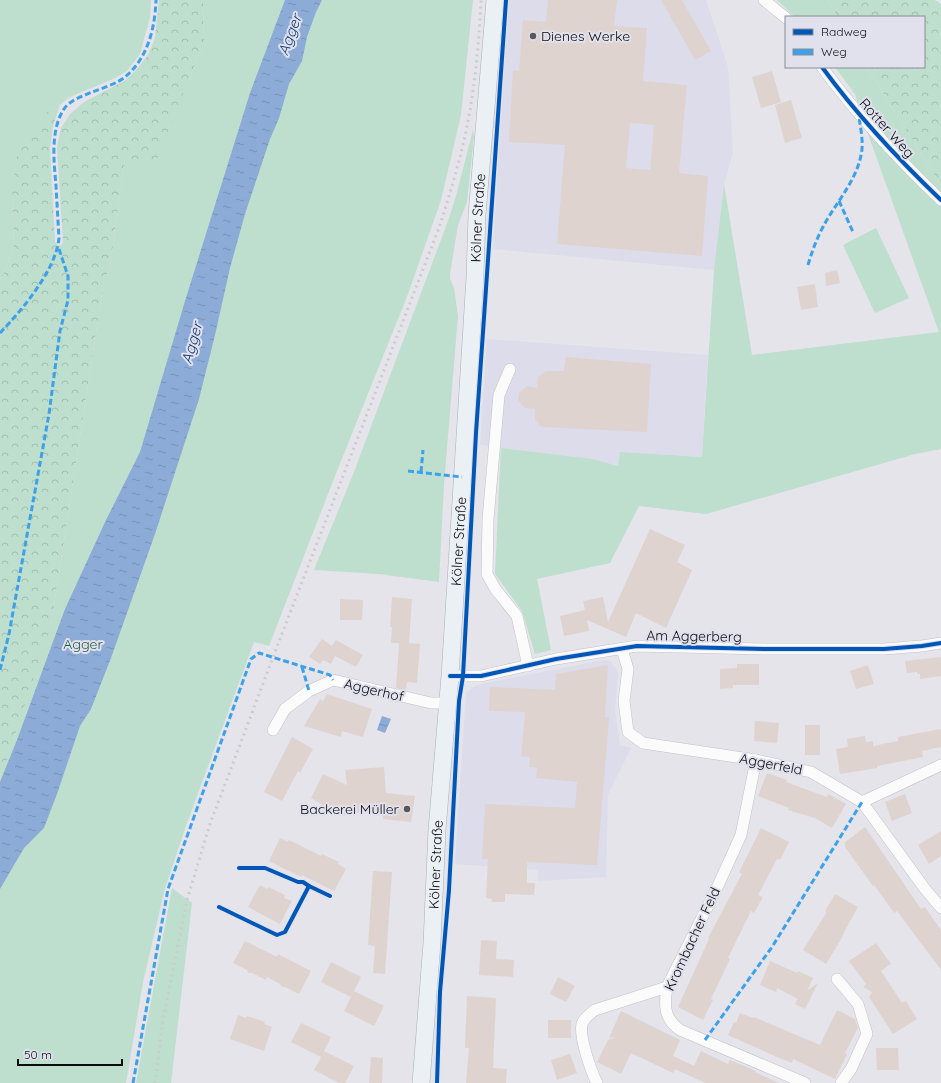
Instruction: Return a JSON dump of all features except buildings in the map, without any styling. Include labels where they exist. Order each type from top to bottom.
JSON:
[{"type":"main road","name":"Kölner Straße","points":[[422,1083],[432,943],[437,830],[450,676],[475,285],[477,215],[495,0]]},
{"type":"street","points":[[764,0],[785,17]]},
{"type":"street","name":"Rotter Weg","points":[[823,68],[840,92],[897,157],[941,200]]},
{"type":"street","points":[[510,369],[499,396],[488,519],[487,574],[496,590],[517,616],[528,666]]},
{"type":"street","name":"Am Aggerberg","points":[[450,676],[481,676],[556,660],[637,646],[764,649],[884,649],[941,643]]},
{"type":"street","name":"Aggerfeld","points":[[622,649],[628,669],[624,701],[628,732],[643,743],[756,760],[811,772],[862,802],[925,889],[941,908]]},
{"type":"street","name":"Aggerhof","points":[[273,730],[285,709],[309,692],[333,680],[431,703],[447,703]]},
{"type":"street","name":"Krombacher Feld","points":[[756,760],[741,835],[716,890],[667,987],[665,1003],[668,1018],[673,1025],[680,1030],[805,1083]]},
{"type":"street","points":[[862,802],[941,765]]},
{"type":"street","points":[[837,979],[858,1004],[867,1034],[851,1069],[841,1083]]},
{"type":"street","points":[[597,1083],[583,1044],[582,1024],[595,1010],[667,987]]},
{"type":"shaded area","points":[[508,0],[706,0],[728,67],[733,153],[724,184],[714,270],[493,249]]},
{"type":"shaded area","points":[[487,339],[708,355],[702,457],[620,452],[618,466],[593,459],[480,445]]},
{"type":"shaded area","points":[[604,660],[611,662],[616,668],[618,675],[615,710],[620,745],[631,748],[608,795],[606,877],[538,881],[538,870],[455,864],[466,693],[475,686],[490,682]]},
{"type":"green space","points":[[0,0],[151,0],[150,17],[140,54],[127,71],[113,79],[67,99],[60,105],[51,108],[12,196],[14,246],[4,273],[0,278]]},
{"type":"green space","points":[[159,0],[203,0],[204,42],[155,164],[125,158],[110,267],[104,281],[51,625],[0,782],[0,278],[4,273],[14,246],[12,196],[18,149],[51,108],[60,105],[53,126],[50,148],[55,242],[59,246],[63,243],[57,147],[61,128],[70,114],[84,102],[126,80],[148,55],[155,38]]},
{"type":"green space","points":[[203,0],[473,0],[461,115],[441,200],[408,294],[269,646],[254,642],[187,823],[165,888],[143,982],[126,1083],[0,1083],[0,776],[16,733],[33,671],[51,625],[104,281],[110,267],[125,158],[155,163],[204,42]]},
{"type":"green space","points":[[777,0],[828,0],[837,16],[794,16]]},
{"type":"green space","points":[[828,0],[935,0],[941,4],[941,185],[868,68],[925,68],[925,16],[837,16]]},
{"type":"green space","points":[[836,68],[868,68],[941,185],[941,449],[915,454],[706,514],[639,506],[610,563],[537,579],[551,650],[535,654],[522,611],[495,574],[501,448],[593,459],[618,466],[620,452],[702,457],[714,270],[724,184],[752,355],[939,332],[855,94]]},
{"type":"green space","points":[[473,130],[474,136],[467,202],[458,225],[450,274],[450,279],[454,288],[458,316],[444,484],[439,582],[379,574],[314,570],[354,472],[448,221]]},
{"type":"green space","points":[[876,228],[909,298],[875,313],[843,245]]},
{"type":"green space","points":[[172,888],[192,903],[171,1083],[136,1083]]},
{"type":"water","name":"Agger","points":[[285,0],[322,0],[307,37],[302,61],[289,84],[279,118],[270,139],[245,214],[230,268],[199,399],[155,534],[111,658],[91,709],[80,726],[44,828],[24,848],[0,889],[0,782],[65,609],[106,520],[140,452],[185,301],[250,93]]},
{"type":"water","points":[[382,716],[391,719],[385,733],[377,730]]},
{"type":"railway","points":[[155,1083],[163,1020],[187,900],[210,824],[439,228],[448,200],[469,116],[477,58],[481,0]]},
{"type":"marked path","points":[[0,333],[37,289],[52,263],[57,250],[59,238],[54,146],[60,117],[64,109],[73,101],[118,82],[133,69],[145,52],[149,42],[154,21],[156,0]]},
{"type":"marked path","points":[[808,265],[821,230],[847,189],[857,170],[862,149],[859,116]]},
{"type":"marked path","points":[[839,201],[853,232]]},
{"type":"marked path","points":[[0,670],[9,634],[49,414],[60,331],[68,300],[68,276],[58,246]]},
{"type":"marked path","points":[[421,472],[423,450]]},
{"type":"marked path","points":[[408,471],[462,477]]},
{"type":"marked path","points":[[133,1083],[168,889],[251,659],[259,653],[330,675],[333,680]]},
{"type":"marked path","points":[[302,667],[309,691]]},
{"type":"marked path","points":[[705,1040],[772,947],[862,802]]},
{"type":"cycle path","points":[[437,1083],[440,992],[449,890],[459,701],[463,676],[476,433],[506,0]]},
{"type":"cycle path","points":[[823,68],[878,136],[941,200]]},
{"type":"cycle path","points":[[450,676],[481,676],[556,659],[637,646],[764,649],[884,649],[941,643]]},
{"type":"cycle path","points":[[239,868],[265,868],[298,882],[303,882],[330,896]]},
{"type":"cycle path","points":[[219,907],[277,935],[285,932],[309,886]]},
{"type":"place","name":"Dienes Werke","points":[[533,36]]},
{"type":"place","name":"Backerei Müller","points":[[407,809]]}]
